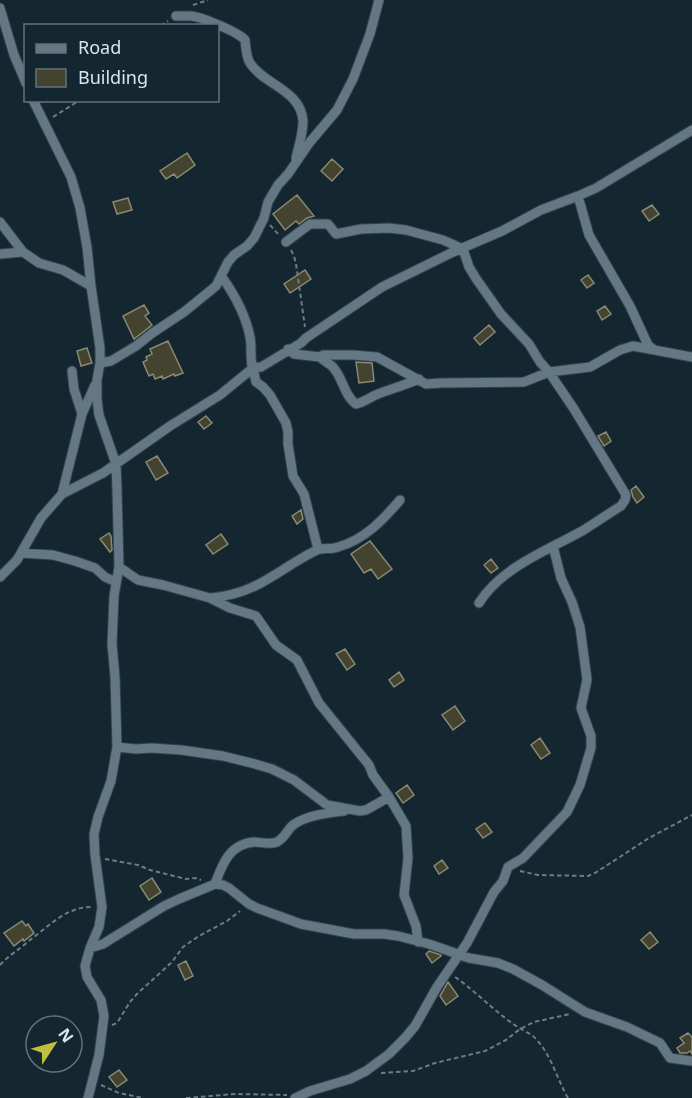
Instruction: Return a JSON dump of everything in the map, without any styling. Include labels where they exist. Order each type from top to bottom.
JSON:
[{"type":"street","points":[[100,363],[111,361],[128,351],[210,293],[222,276],[228,262],[254,238],[273,194],[310,142],[337,110],[353,78],[379,0]]},
{"type":"street","points":[[0,8],[14,55],[24,78]]},
{"type":"street","points":[[176,16],[193,16],[214,24]]},
{"type":"street","points":[[219,26],[243,37],[250,63],[296,102],[303,120],[295,162]]},
{"type":"street","points":[[34,102],[75,190],[87,247],[100,348],[97,380],[99,415],[116,464],[119,567],[112,644],[117,747],[111,781],[94,834],[102,907],[99,927],[85,966],[87,977],[101,1000],[104,1023],[88,1098]]},
{"type":"street","points":[[0,576],[19,556],[41,518],[62,494],[103,473],[170,426],[220,395],[257,367],[301,343],[382,287],[502,231],[541,210],[596,188],[692,130]]},
{"type":"street","points":[[578,196],[589,235],[630,306],[648,345],[654,349]]},
{"type":"street","points":[[0,222],[23,252],[39,263],[63,270],[91,286]]},
{"type":"street","points":[[286,242],[310,224],[328,224],[336,234],[361,229],[406,230],[443,240],[463,249],[469,267],[477,280],[501,314],[529,344],[549,372],[626,495],[621,506],[499,580],[491,586],[479,603]]},
{"type":"street","points":[[0,254],[23,252]]},
{"type":"street","points":[[222,276],[248,328],[252,366],[257,367]]},
{"type":"street","points":[[288,349],[294,354],[320,357],[323,355],[353,355],[377,357],[426,384],[524,382],[549,372],[590,367],[626,347],[640,346],[692,357]]},
{"type":"street","points":[[320,357],[331,365],[351,401],[356,404],[419,379]]},
{"type":"street","points":[[257,367],[256,382],[270,395],[286,423],[292,476],[304,494],[318,549]]},
{"type":"street","points":[[72,371],[74,389],[82,414]]},
{"type":"street","points":[[62,494],[82,414],[97,380]]},
{"type":"street","points":[[210,598],[234,594],[250,588],[318,549],[337,548],[371,531],[400,500]]},
{"type":"street","points":[[298,1096],[366,1071],[389,1054],[410,1033],[436,987],[459,955],[503,880],[508,867],[523,858],[567,812],[580,785],[591,748],[591,736],[580,708],[587,680],[582,637],[574,609],[561,578],[553,546]]},
{"type":"street","points":[[0,566],[19,556],[53,555],[95,568],[105,577],[116,582]]},
{"type":"street","points":[[119,567],[138,580],[210,598],[230,608],[256,616],[276,645],[297,660],[319,703],[369,765],[406,826],[408,858],[404,895],[416,926],[418,942]]},
{"type":"street","points":[[117,747],[181,750],[223,756],[255,764],[272,769],[294,780],[327,804],[352,810],[366,810],[389,797]]},
{"type":"street","points":[[215,884],[224,859],[244,844],[273,843],[280,840],[300,821],[317,815],[352,810]]},
{"type":"street","points":[[90,948],[103,944],[164,906],[215,884],[229,888],[257,909],[301,924],[354,934],[398,936],[440,947],[459,955],[498,963],[542,984],[585,1012],[627,1027],[660,1043],[670,1058],[692,1061]]},
{"type":"path","points":[[43,123],[77,102]]},
{"type":"path","points":[[264,218],[286,242],[294,256],[306,338]]},
{"type":"path","points":[[508,867],[537,875],[588,876],[692,814]]},
{"type":"path","points":[[95,855],[186,879],[195,878],[215,884]]},
{"type":"path","points":[[104,1023],[110,1026],[117,1023],[130,1002],[172,962],[185,945],[226,921],[249,904]]},
{"type":"path","points":[[0,965],[11,954],[67,912],[87,907],[102,907]]},
{"type":"path","points":[[448,971],[520,1029],[536,1039],[550,1058],[556,1077],[568,1098]]},
{"type":"path","points":[[366,1071],[379,1074],[413,1071],[435,1063],[485,1051],[534,1022],[585,1012]]},
{"type":"path","points":[[92,1082],[119,1093],[143,1098]]},
{"type":"path","points":[[186,1098],[298,1096]]},
{"type":"building","points":[[187,153],[195,165],[177,178],[174,174],[166,179],[160,171]]},
{"type":"building","points":[[332,159],[343,169],[332,181],[321,171]]},
{"type":"building","points":[[297,195],[314,216],[299,224],[296,221],[285,230],[273,214]]},
{"type":"building","points":[[128,198],[132,210],[117,214],[113,202]]},
{"type":"building","points":[[652,205],[659,214],[649,221],[642,211]]},
{"type":"building","points":[[305,270],[311,279],[290,293],[284,284]]},
{"type":"building","points":[[588,275],[594,283],[587,288],[581,280]]},
{"type":"building","points":[[144,305],[149,313],[145,316],[152,325],[134,339],[123,316]]},
{"type":"building","points":[[605,306],[611,314],[602,320],[597,311]]},
{"type":"building","points":[[489,325],[495,332],[480,345],[474,338]]},
{"type":"building","points":[[168,341],[183,373],[155,379],[153,374],[149,376],[143,362],[152,354],[150,349]]},
{"type":"building","points":[[87,348],[92,363],[81,366],[77,351]]},
{"type":"building","points":[[356,362],[372,363],[374,381],[359,383]]},
{"type":"building","points":[[206,416],[212,423],[204,429],[198,422]]},
{"type":"building","points":[[606,432],[611,441],[604,446],[598,436]]},
{"type":"building","points":[[157,456],[168,473],[156,480],[146,462]]},
{"type":"building","points":[[636,486],[644,497],[637,503],[631,490]]},
{"type":"building","points":[[301,510],[303,519],[297,524],[292,516]]},
{"type":"building","points":[[109,533],[112,550],[110,552],[100,539]]},
{"type":"building","points":[[221,534],[228,544],[213,554],[206,545]]},
{"type":"building","points":[[370,541],[392,569],[378,579],[371,569],[364,573],[351,554]]},
{"type":"building","points":[[491,559],[498,568],[491,573],[484,565]]},
{"type":"building","points":[[345,649],[355,664],[347,670],[336,654]]},
{"type":"building","points":[[399,672],[404,680],[394,687],[389,680]]},
{"type":"building","points":[[455,706],[465,721],[453,730],[442,715]]},
{"type":"building","points":[[540,738],[550,753],[541,759],[531,745]]},
{"type":"building","points":[[407,785],[414,795],[403,803],[396,793]]},
{"type":"building","points":[[485,823],[492,832],[483,838],[476,829]]},
{"type":"building","points":[[442,860],[448,868],[439,874],[434,866]]},
{"type":"building","points":[[152,878],[161,892],[149,900],[140,886]]},
{"type":"building","points":[[22,921],[26,926],[28,924],[34,933],[14,946],[4,933]]},
{"type":"building","points":[[650,932],[658,942],[649,949],[641,940]]},
{"type":"building","points":[[429,951],[441,956],[432,963],[426,954]]},
{"type":"building","points":[[186,961],[193,976],[185,980],[178,965]]},
{"type":"building","points":[[448,982],[458,996],[446,1005],[440,996]]},
{"type":"building","points":[[688,1033],[692,1037],[692,1054],[690,1051],[680,1053],[677,1048],[684,1043],[680,1038]]},
{"type":"building","points":[[119,1070],[127,1080],[117,1087],[109,1077]]}]
